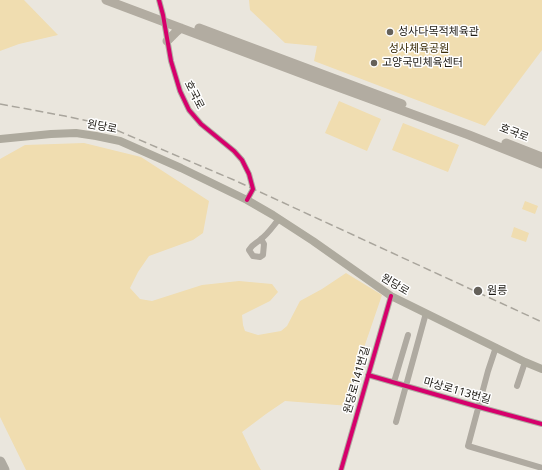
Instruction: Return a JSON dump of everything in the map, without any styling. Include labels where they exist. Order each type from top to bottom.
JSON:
[{"type":"highway","points":[[0,462],[4,470]]},
{"type":"main road","name":"호국로","points":[[106,0],[164,18],[542,157]]},
{"type":"main road","name":"호국로","points":[[122,0],[164,18],[181,28],[469,135],[542,164]]},
{"type":"main road","points":[[167,40],[181,28]]},
{"type":"main road","name":"원당로","points":[[0,139],[76,133],[120,141],[181,168],[247,200],[279,219],[391,296],[542,369]]},
{"type":"street","name":"호국로","points":[[159,0],[164,18],[171,61],[180,91],[189,110],[201,124],[234,151],[242,160],[249,174],[252,189],[247,200]]},
{"type":"street","points":[[261,239],[279,219]]},
{"type":"street","name":"원당로141번길","points":[[341,470],[391,296]]},
{"type":"street","points":[[396,422],[426,313]]},
{"type":"street","points":[[394,382],[408,335]]},
{"type":"street","points":[[496,347],[468,446],[542,468]]},
{"type":"street","points":[[517,386],[525,362]]},
{"type":"street","name":"마상로113번길","points":[[368,375],[542,424]]},
{"type":"green space","points":[[0,0],[24,0],[58,35],[19,44],[0,51]]},
{"type":"green space","name":"성사체육공원","points":[[249,0],[542,0],[542,50],[485,126],[314,61],[317,46],[285,43],[250,10]]},
{"type":"green space","points":[[339,101],[381,119],[367,151],[325,133]]},
{"type":"green space","points":[[403,123],[459,145],[448,172],[392,150]]},
{"type":"green space","points":[[84,143],[141,157],[209,201],[203,233],[193,240],[149,256],[138,272],[130,288],[140,299],[152,301],[202,285],[239,281],[272,284],[278,292],[270,301],[242,315],[245,331],[258,335],[281,331],[287,326],[300,301],[346,273],[382,295],[356,371],[350,406],[285,401],[266,414],[242,432],[261,470],[26,470],[0,417],[0,159],[25,145]]},
{"type":"green space","points":[[525,201],[538,206],[535,214],[522,209]]},
{"type":"green space","points":[[514,227],[529,233],[526,242],[511,237]]},
{"type":"railway","points":[[0,104],[102,124],[234,180],[542,322]]},
{"type":"cycle path","points":[[159,0],[171,61],[180,91],[189,110],[201,124],[234,151],[242,160],[249,174],[253,189],[247,200]]},
{"type":"cycle path","points":[[341,470],[391,296]]},
{"type":"cycle path","points":[[368,375],[542,424]]},
{"type":"place","name":"성사다목적체육관","points":[[390,32]]},
{"type":"place","name":"고양국민체육센터","points":[[374,63]]},
{"type":"place","name":"원릉","points":[[478,291]]}]
